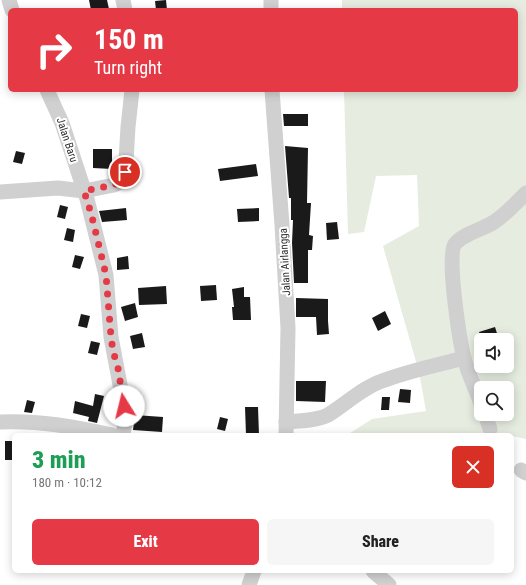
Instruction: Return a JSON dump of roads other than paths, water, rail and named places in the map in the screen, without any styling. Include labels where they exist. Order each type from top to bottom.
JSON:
[{"type":"street","name":"Jalan Baru","points":[[48,92],[62,123],[97,233],[106,275],[111,337],[124,406],[125,421],[123,433]]},
{"type":"street","points":[[0,192],[58,188],[84,191],[114,185],[124,180],[132,92]]},
{"type":"street","name":"Jalan Airlangga","points":[[272,92],[288,328],[286,429]]},
{"type":"street","points":[[474,385],[464,358],[453,286],[452,248],[455,243],[461,239],[494,222],[506,213],[526,193]]},
{"type":"street","points":[[286,429],[308,420],[327,415],[365,389],[381,381],[464,358]]},
{"type":"street","points":[[0,422],[14,421],[69,426],[102,433]]},
{"type":"street","points":[[487,421],[490,430]]},
{"type":"street","points":[[249,585],[253,573]]},
{"type":"street","points":[[375,573],[389,585]]}]
